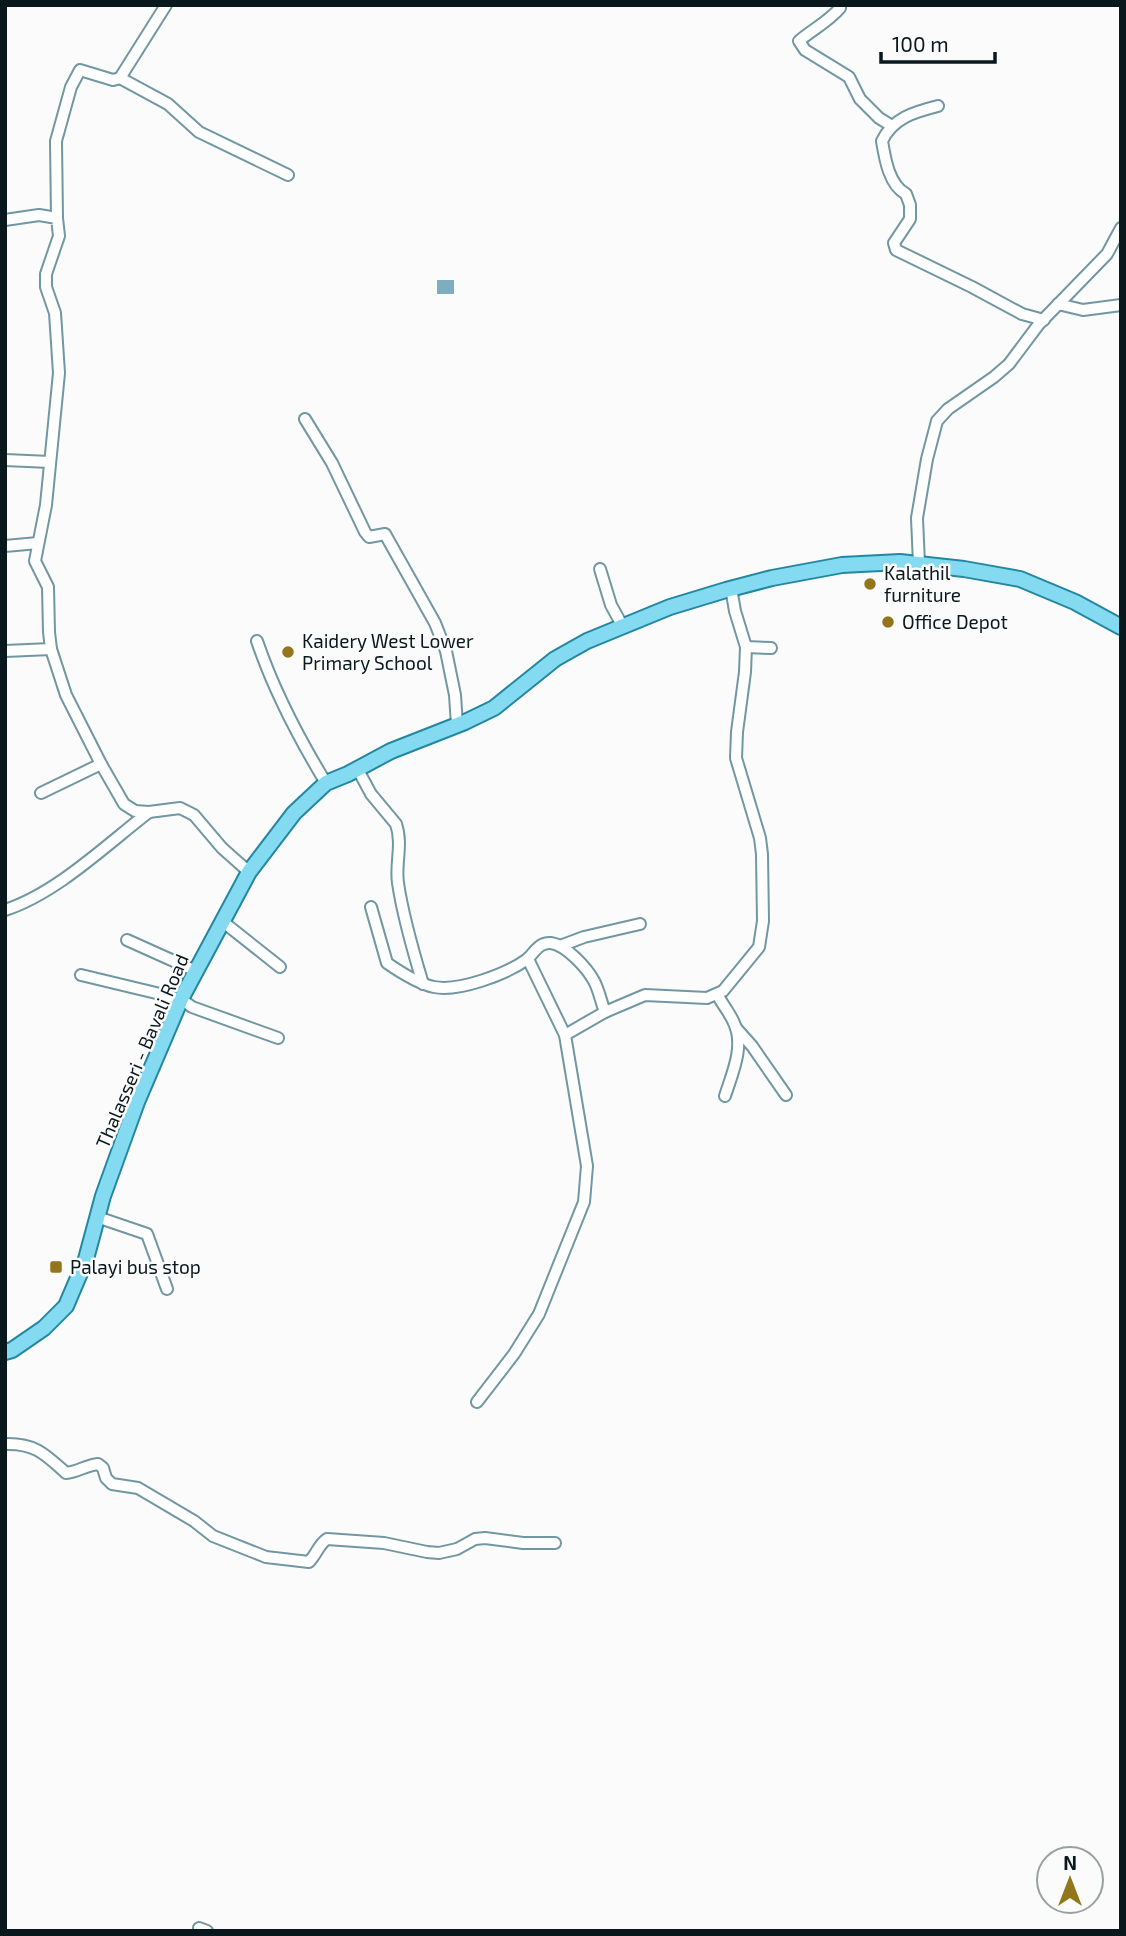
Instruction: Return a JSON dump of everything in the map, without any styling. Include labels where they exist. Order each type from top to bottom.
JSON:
[{"type":"main road","name":"Thalasseri - Bavali Road","points":[[5,1352],[44,1328],[66,1306],[86,1259],[97,1217],[137,1102],[181,999],[249,872],[294,813],[326,783],[391,751],[494,708],[555,659],[587,640],[670,607],[772,578],[842,565],[900,562],[964,569],[1020,579],[1075,602],[1121,627]]},
{"type":"street","points":[[166,5],[120,78],[113,80],[80,70],[71,87],[55,141],[58,236],[46,274],[46,287],[55,313],[59,373],[46,505],[35,561],[48,587],[51,649],[66,695],[124,804],[135,811],[180,808],[194,815],[222,848],[249,872]]},
{"type":"street","points":[[840,5],[831,19],[799,41],[806,50],[849,77],[860,99],[879,118],[892,126]]},
{"type":"street","points":[[120,78],[168,104],[199,132],[288,175]]},
{"type":"street","points":[[938,106],[905,116],[887,131],[882,141],[894,184],[906,194],[910,205],[910,219],[894,243],[897,250],[1022,314],[1044,320]]},
{"type":"street","points":[[5,220],[39,215],[57,218]]},
{"type":"street","points":[[919,564],[917,518],[927,459],[937,421],[947,409],[1009,364],[1058,304],[1107,254],[1121,228]]},
{"type":"street","points":[[1058,304],[1083,310],[1121,305]]},
{"type":"street","points":[[305,419],[332,463],[365,532],[369,537],[385,534],[435,624],[446,651],[455,695],[457,725]]},
{"type":"street","points":[[5,460],[50,462]]},
{"type":"street","points":[[5,546],[38,543]]},
{"type":"street","points":[[600,569],[611,605],[623,627]]},
{"type":"street","points":[[565,1035],[605,1012],[645,995],[708,998],[717,994],[723,991],[759,947],[763,921],[760,838],[736,758],[746,648],[731,588]]},
{"type":"street","points":[[257,641],[273,684],[303,745],[326,783]]},
{"type":"street","points":[[746,648],[771,648]]},
{"type":"street","points":[[5,651],[51,649]]},
{"type":"street","points":[[41,793],[101,764]]},
{"type":"street","points":[[358,768],[370,794],[396,824],[398,830],[397,881],[423,984]]},
{"type":"street","points":[[5,910],[22,904],[58,883],[149,812]]},
{"type":"street","points":[[371,907],[387,963],[423,984],[443,988],[494,976],[528,959],[540,945],[550,943],[567,949],[593,979],[605,1012]]},
{"type":"street","points":[[222,921],[280,967]]},
{"type":"street","points":[[560,946],[584,937],[640,924]]},
{"type":"street","points":[[128,940],[196,971]]},
{"type":"street","points":[[477,1402],[514,1354],[540,1314],[584,1202],[587,1166],[565,1035],[528,959]]},
{"type":"street","points":[[81,975],[181,999],[192,1007],[278,1038]]},
{"type":"street","points":[[717,994],[736,1028],[786,1095]]},
{"type":"street","points":[[725,1096],[737,1053],[736,1028]]},
{"type":"street","points":[[97,1217],[147,1234],[167,1289]]},
{"type":"street","points":[[5,1444],[29,1445],[66,1473],[98,1464],[112,1484],[138,1488],[194,1521],[213,1536],[266,1557],[309,1562],[327,1539],[384,1543],[439,1553],[457,1549],[475,1539],[485,1538],[523,1543],[555,1543]]},
{"type":"water","points":[[437,280],[454,280],[454,294],[437,294]]},
{"type":"place","name":"Kalathil furniture","points":[[870,584]]},
{"type":"place","name":"Office Depot","points":[[888,622]]},
{"type":"place","name":"Kaidery West Lower Primary School","points":[[288,652]]},
{"type":"place","name":"Palayi bus stop","points":[[56,1267]]}]
